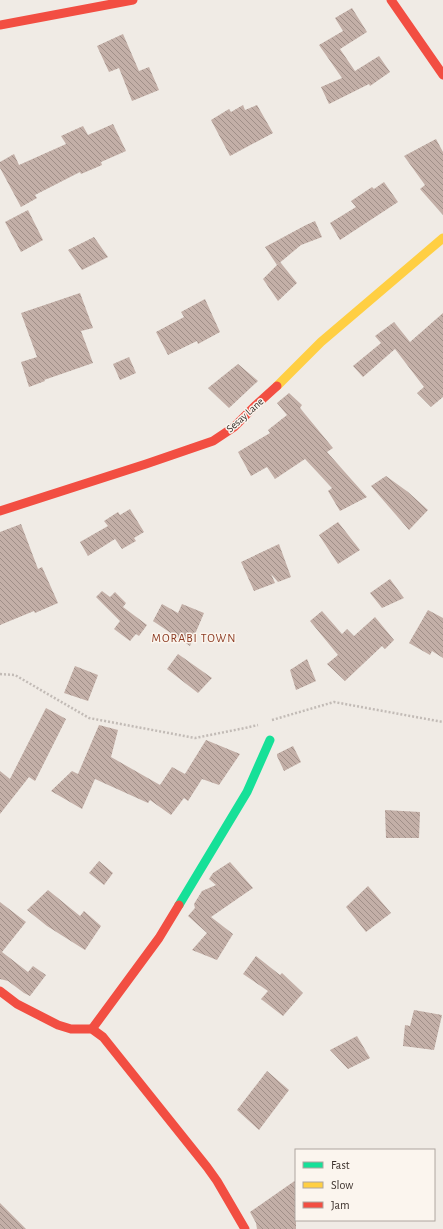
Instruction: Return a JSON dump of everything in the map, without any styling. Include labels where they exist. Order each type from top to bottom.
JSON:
[{"type":"street","points":[[0,25],[133,0]]},
{"type":"street","points":[[391,0],[443,75]]},
{"type":"street","name":"Sesay Lane","points":[[0,511],[94,482],[213,441],[234,427],[281,383],[321,342],[443,238]]},
{"type":"street","points":[[92,1029],[163,931],[247,792],[270,740]]},
{"type":"street","points":[[0,991],[17,1004],[58,1025],[71,1029],[92,1029],[103,1037],[207,1167],[217,1181],[245,1229]]},
{"type":"path","points":[[0,674],[15,675],[89,718],[187,737],[195,738],[260,724]]},
{"type":"path","points":[[267,722],[334,702],[443,722]]},
{"type":"building","points":[[352,8],[367,32],[340,49],[355,71],[379,56],[390,72],[370,86],[369,84],[329,104],[321,87],[342,78],[319,45],[343,31],[335,18]]},
{"type":"building","points":[[123,34],[139,71],[149,67],[159,90],[132,101],[119,68],[109,72],[97,46]]},
{"type":"building","points":[[243,105],[245,110],[257,105],[273,133],[230,156],[211,120],[229,109],[231,112]]},
{"type":"building","points":[[113,124],[126,151],[101,162],[102,165],[81,174],[80,172],[35,195],[37,198],[21,207],[0,168],[0,162],[14,154],[19,165],[66,144],[61,136],[83,126],[88,135]]},
{"type":"building","points":[[436,139],[443,152],[443,215],[420,189],[425,185],[404,156]]},
{"type":"building","points":[[384,182],[398,202],[340,240],[330,223],[356,207],[351,201],[372,187],[374,189]]},
{"type":"building","points":[[28,210],[43,240],[21,252],[5,222]]},
{"type":"building","points":[[315,221],[322,237],[301,245],[277,265],[265,247]]},
{"type":"building","points":[[94,237],[108,257],[82,270],[68,250]]},
{"type":"building","points":[[280,262],[297,283],[278,301],[263,279]]},
{"type":"building","points":[[80,293],[93,328],[81,331],[93,363],[44,380],[45,381],[29,387],[21,362],[37,357],[21,313]]},
{"type":"building","points":[[205,299],[220,332],[198,344],[197,341],[168,355],[156,332],[184,317],[181,312]]},
{"type":"building","points":[[443,313],[443,397],[431,407],[417,393],[424,387],[395,349],[363,377],[353,366],[381,343],[375,336],[394,322],[410,342]]},
{"type":"building","points":[[129,357],[136,373],[120,380],[113,364]]},
{"type":"building","points":[[238,364],[258,381],[229,408],[208,388]]},
{"type":"building","points":[[289,393],[302,405],[300,408],[333,448],[327,452],[367,497],[340,511],[328,491],[332,488],[305,459],[275,479],[267,467],[251,476],[238,452],[270,433],[268,430],[287,415],[277,403]]},
{"type":"building","points":[[386,476],[408,492],[428,510],[409,530],[371,486]]},
{"type":"building","points":[[130,509],[144,532],[134,538],[136,541],[122,549],[115,539],[88,556],[80,542],[108,526],[104,521],[118,512],[120,515]]},
{"type":"building","points":[[338,522],[360,550],[338,564],[319,535]]},
{"type":"building","points":[[21,524],[38,569],[42,567],[58,603],[0,625],[0,532]]},
{"type":"building","points":[[279,544],[291,577],[278,582],[271,574],[275,583],[254,591],[241,562]]},
{"type":"building","points":[[390,579],[404,598],[382,608],[370,593]]},
{"type":"building","points":[[102,591],[110,597],[115,592],[126,603],[123,607],[147,625],[139,636],[136,634],[130,641],[114,629],[120,621],[96,597]]},
{"type":"building","points":[[162,604],[178,613],[182,604],[204,613],[190,646],[153,621]]},
{"type":"building","points":[[428,610],[443,618],[443,658],[432,651],[430,655],[409,643]]},
{"type":"building","points":[[322,611],[342,634],[347,629],[354,636],[375,617],[394,640],[385,649],[382,646],[345,681],[327,664],[338,655],[310,621]]},
{"type":"building","points":[[178,654],[212,678],[198,693],[167,669]]},
{"type":"building","points":[[307,659],[316,681],[296,690],[290,670]]},
{"type":"building","points":[[75,666],[98,675],[88,701],[64,693]]},
{"type":"building","points":[[46,708],[66,719],[35,781],[29,777],[0,814],[0,771],[10,779]]},
{"type":"building","points":[[99,725],[118,730],[111,757],[160,785],[172,767],[185,774],[206,740],[240,754],[219,785],[202,779],[188,801],[184,798],[171,815],[150,800],[148,803],[95,779],[82,809],[51,791],[72,771],[78,774]]},
{"type":"building","points":[[293,746],[301,762],[284,771],[277,754]]},
{"type":"building","points":[[385,810],[420,812],[419,838],[386,838]]},
{"type":"building","points":[[99,861],[113,873],[104,885],[89,873]]},
{"type":"building","points":[[230,862],[253,888],[211,917],[233,934],[217,960],[192,950],[207,933],[188,916],[195,908],[194,904],[202,891],[216,885],[209,879],[213,873]]},
{"type":"building","points":[[368,886],[391,913],[366,932],[346,907]]},
{"type":"building","points":[[48,890],[80,916],[84,911],[101,926],[85,950],[47,926],[27,910]]},
{"type":"building","points":[[0,902],[26,922],[2,952],[28,972],[33,966],[46,975],[30,996],[8,981],[0,979]]},
{"type":"building","points":[[256,956],[280,975],[282,973],[303,993],[283,1016],[261,999],[268,991],[243,974]]},
{"type":"building","points":[[414,1010],[442,1015],[434,1050],[403,1046],[405,1025],[410,1026]]},
{"type":"building","points":[[357,1036],[370,1058],[348,1069],[330,1050]]},
{"type":"building","points":[[267,1071],[289,1090],[259,1130],[237,1110]]},
{"type":"building","points":[[295,1181],[296,1229],[257,1229],[256,1223],[250,1212]]},
{"type":"building","points":[[0,1203],[26,1229],[0,1229]]},
{"type":"traffic: fast","points":[[179,905],[247,792],[270,740]]},
{"type":"traffic: slow","points":[[277,386],[321,342],[443,238]]},
{"type":"traffic: jam","points":[[0,25],[133,0]]},
{"type":"traffic: jam","points":[[391,0],[443,75]]},
{"type":"traffic: jam","points":[[0,511],[213,441],[234,427],[277,386]]},
{"type":"traffic: jam","points":[[92,1029],[159,938],[179,905]]},
{"type":"traffic: jam","points":[[0,991],[17,1004],[58,1025],[71,1029],[92,1029],[103,1037],[207,1167],[217,1181],[245,1229]]},
{"type":"district","name":"MORABI TOWN","points":[[194,638]]}]
